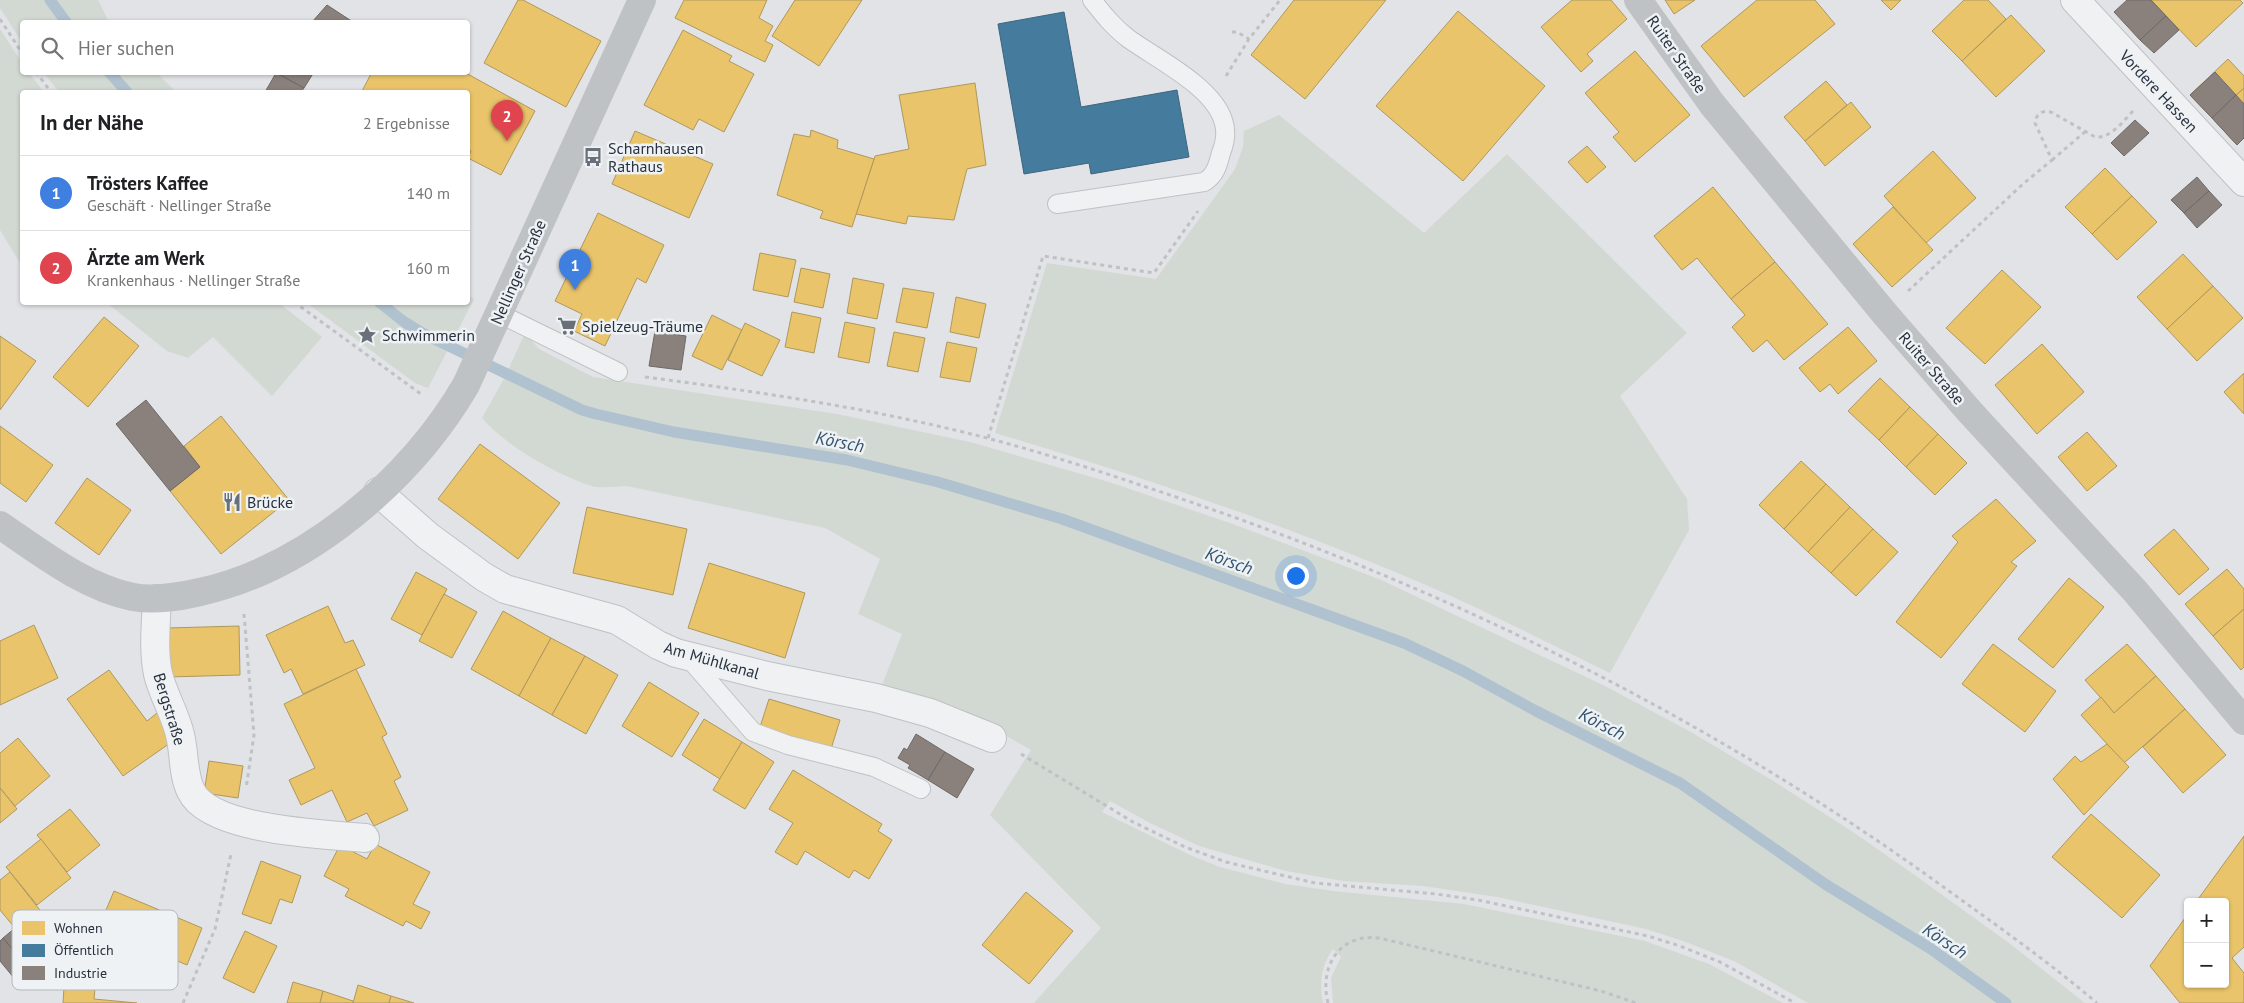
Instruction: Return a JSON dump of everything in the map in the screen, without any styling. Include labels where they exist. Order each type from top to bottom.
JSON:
[{"type":"main road","name":"Nellinger Straße","points":[[0,525],[57,563],[93,582],[122,594],[157,598],[175,597],[212,589],[258,573],[311,544],[358,510],[412,458],[454,405],[476,366],[642,0]]},
{"type":"main road","name":"Ruiter Straße","points":[[1638,0],[1712,104],[1885,314],[1970,412],[2135,591],[2244,721]]},
{"type":"street","name":"Vordere Hassen","points":[[2075,0],[2244,182]]},
{"type":"street","name":"Am Mühlkanal","points":[[378,492],[422,531],[495,585],[516,593],[617,620],[658,646],[686,656],[767,676],[876,698],[930,713],[992,738]]},
{"type":"street","name":"Bergstraße","points":[[157,598],[158,671],[179,731],[189,787],[196,799],[208,809],[239,821],[285,831],[365,838]]},
{"type":"lane","points":[[1057,204],[1204,182],[1211,178],[1223,148],[1225,130],[1223,118],[1212,100],[1178,72],[1127,38],[1108,20],[1092,0]]},
{"type":"lane","points":[[500,314],[618,372]]},
{"type":"lane","points":[[686,656],[753,732],[788,745],[874,767],[921,789]]},
{"type":"path","points":[[1212,100],[1249,40],[1280,0]]},
{"type":"path","points":[[0,19],[20,50]]},
{"type":"path","points":[[1232,32],[1237,32],[1249,40]]},
{"type":"path","points":[[38,75],[50,90]]},
{"type":"path","points":[[2052,160],[2035,123],[2040,113],[2044,111],[2051,112],[2095,137],[2107,136],[2156,89]]},
{"type":"path","points":[[1928,272],[2086,131]]},
{"type":"path","points":[[988,438],[1043,256],[1154,273],[1213,190],[1211,178]]},
{"type":"path","points":[[298,305],[418,393],[454,405]]},
{"type":"path","points":[[618,372],[841,406],[988,438],[1128,481],[1238,518],[1337,555],[1451,604],[1617,684],[1733,749],[1821,802],[2033,952],[2097,1003]]},
{"type":"path","points":[[183,1003],[215,929],[254,742],[244,616]]},
{"type":"path","points":[[992,738],[1133,822],[1185,847],[1226,862],[1315,883],[1417,892],[1478,900],[1648,936],[1690,949],[1727,965],[1795,1003]]},
{"type":"path","points":[[1328,1003],[1326,984],[1331,963],[1338,951],[1348,942],[1365,937],[1379,938],[1601,991],[1636,1003]]},
{"type":"shaded area","points":[[0,0],[98,0],[108,20],[20,20],[20,39],[0,8]]},
{"type":"shaded area","points":[[0,29],[20,60],[20,75],[31,75],[42,90],[20,90],[20,263],[0,230]]},
{"type":"shaded area","points":[[46,75],[159,75],[174,90],[57,90]]},
{"type":"shaded area","points":[[1279,115],[1424,233],[1507,154],[1687,333],[1620,396],[1687,499],[1689,530],[1610,673],[1449,595],[1320,542],[1159,484],[995,433],[1047,263],[1156,279],[1235,169],[1243,147],[1244,131]]},
{"type":"shaded area","points":[[470,296],[474,299],[428,388],[415,383],[310,305],[470,305]]},
{"type":"shaded area","points":[[110,305],[282,305],[322,337],[272,396],[213,337],[188,358],[167,351]]},
{"type":"shaded area","points":[[525,333],[539,349],[593,377],[837,414],[970,442],[1109,482],[1233,524],[1379,579],[1605,686],[1689,731],[1775,782],[1853,832],[1916,876],[2009,943],[2085,1003],[1808,1003],[1736,962],[1686,942],[1646,929],[1497,897],[1423,886],[1343,881],[1286,871],[1199,846],[1152,824],[1110,801],[1102,812],[1190,855],[1220,867],[1285,884],[1333,891],[1464,904],[1645,941],[1709,964],[1783,1003],[1333,1003],[1331,978],[1341,957],[1333,949],[1322,975],[1323,1003],[1034,1003],[1101,928],[990,815],[1031,750],[996,730],[880,690],[902,634],[858,614],[880,559],[825,528],[627,486],[592,486],[548,467],[504,439],[482,418],[506,375]]},
{"type":"building: Wohnen","points":[[518,0],[523,0],[601,41],[566,107],[484,63]]},
{"type":"building: Wohnen","points":[[684,0],[767,0],[759,18],[773,26],[765,41],[773,45],[765,62],[675,18]]},
{"type":"building: Wohnen","points":[[795,0],[862,0],[819,66],[772,36]]},
{"type":"building: Wohnen","points":[[1294,0],[1386,0],[1305,99],[1251,55]]},
{"type":"building: Wohnen","points":[[1572,0],[1611,0],[1627,19],[1587,54],[1593,61],[1581,72],[1541,27]]},
{"type":"building: Wohnen","points":[[1665,0],[1695,0],[1674,14]]},
{"type":"building: Wohnen","points":[[1757,0],[1815,0],[1835,24],[1744,97],[1701,46]]},
{"type":"building: Wohnen","points":[[1881,0],[1901,0],[1891,10]]},
{"type":"building: Wohnen","points":[[1964,0],[1988,0],[2006,19],[1962,61],[1932,31]]},
{"type":"building: Wohnen","points":[[2151,0],[2240,0],[2243,3],[2196,47]]},
{"type":"building: Wohnen","points":[[1458,11],[1545,86],[1463,181],[1376,106]]},
{"type":"building: Wohnen","points":[[2011,15],[2045,51],[1996,97],[1962,61]]},
{"type":"building: Wohnen","points":[[683,30],[732,56],[729,61],[754,74],[724,132],[699,119],[693,130],[644,105]]},
{"type":"building: Wohnen","points":[[1635,51],[1690,115],[1635,162],[1613,137],[1619,132],[1585,93]]},
{"type":"building: Wohnen","points":[[2228,59],[2244,76],[2244,88],[2212,118],[2190,95]]},
{"type":"building: Wohnen","points":[[370,75],[469,75],[535,111],[501,175],[470,159],[470,90],[363,90]]},
{"type":"building: Wohnen","points":[[1826,81],[1847,105],[1805,141],[1784,117]]},
{"type":"building: Wohnen","points":[[975,83],[986,165],[967,169],[954,220],[908,216],[906,224],[856,214],[875,156],[909,149],[899,95]]},
{"type":"building: Wohnen","points":[[2244,88],[2244,138],[2237,145],[2212,118]]},
{"type":"building: Wohnen","points":[[1851,102],[1871,127],[1825,166],[1805,141]]},
{"type":"building: Wohnen","points":[[811,130],[838,140],[837,148],[874,159],[852,227],[820,218],[823,211],[777,195],[794,134],[810,137]]},
{"type":"building: Wohnen","points":[[635,131],[713,164],[689,218],[612,184]]},
{"type":"building: Wohnen","points":[[1587,146],[1606,167],[1587,183],[1568,162]]},
{"type":"building: Wohnen","points":[[1933,151],[1976,198],[1926,243],[1884,196]]},
{"type":"building: Wohnen","points":[[2105,168],[2132,196],[2092,234],[2065,207]]},
{"type":"building: Wohnen","points":[[1713,187],[1775,262],[1731,299],[1697,258],[1682,270],[1654,236]]},
{"type":"building: Wohnen","points":[[2132,196],[2157,222],[2117,260],[2092,234]]},
{"type":"building: Wohnen","points":[[1893,207],[1933,250],[1892,287],[1853,244]]},
{"type":"building: Wohnen","points":[[598,213],[664,245],[646,283],[637,278],[605,346],[574,331],[582,314],[555,301]]},
{"type":"building: Wohnen","points":[[760,253],[796,260],[788,297],[753,290]]},
{"type":"building: Wohnen","points":[[2183,254],[2213,286],[2167,329],[2137,297]]},
{"type":"building: Wohnen","points":[[1775,262],[1828,324],[1784,360],[1767,340],[1753,352],[1732,327],[1745,315],[1731,299]]},
{"type":"building: Wohnen","points":[[801,268],[830,274],[823,308],[794,302]]},
{"type":"building: Wohnen","points":[[2002,270],[2041,307],[1985,364],[1946,328]]},
{"type":"building: Wohnen","points":[[853,278],[884,284],[877,319],[847,313]]},
{"type":"building: Wohnen","points":[[2213,286],[2243,318],[2197,361],[2167,329]]},
{"type":"building: Wohnen","points":[[903,288],[934,293],[927,328],[896,322]]},
{"type":"building: Wohnen","points":[[956,297],[986,304],[979,338],[950,332]]},
{"type":"building: Wohnen","points":[[792,312],[821,318],[814,353],[785,347]]},
{"type":"building: Wohnen","points":[[712,315],[742,330],[722,370],[692,356]]},
{"type":"building: Wohnen","points":[[104,317],[139,346],[88,407],[53,377]]},
{"type":"building: Wohnen","points":[[845,322],[875,328],[869,363],[838,357]]},
{"type":"building: Wohnen","points":[[745,323],[780,340],[762,376],[728,360]]},
{"type":"building: Wohnen","points":[[1848,327],[1877,361],[1838,394],[1830,384],[1820,392],[1799,368]]},
{"type":"building: Wohnen","points":[[894,332],[925,338],[918,372],[887,366]]},
{"type":"building: Wohnen","points":[[0,336],[36,361],[0,410]]},
{"type":"building: Wohnen","points":[[947,342],[977,348],[970,382],[940,377]]},
{"type":"building: Wohnen","points":[[2042,344],[2084,392],[2037,434],[1995,385]]},
{"type":"building: Wohnen","points":[[2244,373],[2244,414],[2224,392]]},
{"type":"building: Wohnen","points":[[1880,378],[1910,407],[1879,440],[1848,411]]},
{"type":"building: Wohnen","points":[[1910,407],[1938,434],[1906,467],[1879,440]]},
{"type":"building: Wohnen","points":[[221,416],[289,500],[221,554],[170,491],[200,467],[184,446]]},
{"type":"building: Wohnen","points":[[0,426],[53,465],[26,502],[0,483]]},
{"type":"building: Wohnen","points":[[2087,432],[2117,466],[2087,491],[2058,457]]},
{"type":"building: Wohnen","points":[[1938,434],[1967,463],[1935,495],[1906,467]]},
{"type":"building: Wohnen","points":[[480,444],[560,503],[518,559],[438,499]]},
{"type":"building: Wohnen","points":[[1801,461],[1826,484],[1784,529],[1759,505]]},
{"type":"building: Wohnen","points":[[87,478],[131,510],[99,555],[55,523]]},
{"type":"building: Wohnen","points":[[1826,484],[1850,507],[1808,552],[1784,529]]},
{"type":"building: Wohnen","points":[[1996,499],[2036,541],[2011,562],[2017,566],[1941,658],[1896,622],[1958,542],[1952,536]]},
{"type":"building: Wohnen","points":[[587,507],[687,529],[673,595],[573,573]]},
{"type":"building: Wohnen","points":[[1850,507],[1873,529],[1831,573],[1808,552]]},
{"type":"building: Wohnen","points":[[1873,529],[1898,552],[1856,596],[1831,573]]},
{"type":"building: Wohnen","points":[[2174,529],[2209,569],[2179,595],[2144,555]]},
{"type":"building: Wohnen","points":[[709,563],[805,593],[785,658],[688,628]]},
{"type":"building: Wohnen","points":[[2227,569],[2244,589],[2244,609],[2213,636],[2185,604]]},
{"type":"building: Wohnen","points":[[416,572],[447,589],[422,635],[391,619]]},
{"type":"building: Wohnen","points":[[2069,578],[2104,607],[2053,668],[2018,639]]},
{"type":"building: Wohnen","points":[[444,594],[477,612],[452,658],[419,641]]},
{"type":"building: Wohnen","points":[[328,606],[345,643],[353,640],[365,665],[303,694],[291,669],[284,673],[266,635]]},
{"type":"building: Wohnen","points":[[2244,609],[2244,667],[2241,670],[2213,636]]},
{"type":"building: Wohnen","points":[[503,611],[551,638],[519,696],[471,669]]},
{"type":"building: Wohnen","points":[[34,625],[58,678],[0,705],[0,641]]},
{"type":"building: Wohnen","points":[[239,626],[240,675],[168,677],[167,628]]},
{"type":"building: Wohnen","points":[[551,638],[585,656],[552,715],[519,696]]},
{"type":"building: Wohnen","points":[[1993,644],[2056,691],[2025,732],[1962,684]]},
{"type":"building: Wohnen","points":[[2127,644],[2156,676],[2114,713],[2085,680]]},
{"type":"building: Wohnen","points":[[585,656],[618,675],[586,734],[552,715]]},
{"type":"building: Wohnen","points":[[356,669],[387,734],[382,737],[401,777],[394,781],[408,810],[374,826],[367,813],[347,822],[332,790],[301,805],[289,780],[315,768],[284,704]]},
{"type":"building: Wohnen","points":[[109,670],[147,721],[161,710],[173,741],[123,776],[67,699]]},
{"type":"building: Wohnen","points":[[2156,676],[2185,709],[2124,763],[2081,715],[2101,697],[2114,713]]},
{"type":"building: Wohnen","points":[[649,682],[699,713],[672,757],[622,726]]},
{"type":"building: Wohnen","points":[[769,699],[840,720],[831,749],[760,727]]},
{"type":"building: Wohnen","points":[[2185,709],[2226,755],[2183,793],[2143,747]]},
{"type":"building: Wohnen","points":[[704,719],[742,742],[720,779],[682,755]]},
{"type":"building: Wohnen","points":[[18,738],[50,776],[15,806],[0,788],[0,753]]},
{"type":"building: Wohnen","points":[[742,742],[774,762],[745,809],[713,790]]},
{"type":"building: Wohnen","points":[[2107,744],[2129,767],[2084,815],[2053,779],[2075,756],[2081,762]]},
{"type":"building: Wohnen","points":[[209,761],[243,766],[238,798],[204,793]]},
{"type":"building: Wohnen","points":[[793,770],[882,824],[878,831],[892,840],[869,879],[854,870],[849,878],[805,851],[797,865],[775,852],[793,823],[769,809]]},
{"type":"building: Wohnen","points":[[0,788],[17,809],[0,823]]},
{"type":"building: Wohnen","points":[[70,809],[100,845],[67,872],[37,835]]},
{"type":"building: Wohnen","points":[[2091,814],[2160,875],[2122,918],[2052,857]]},
{"type":"building: Wohnen","points":[[2244,836],[2244,947],[2232,958],[2244,973],[2244,1003],[2180,1003],[2150,966],[2184,919],[2184,988],[2229,988],[2229,898],[2199,898]]},
{"type":"building: Wohnen","points":[[41,839],[71,878],[37,905],[6,867]]},
{"type":"building: Wohnen","points":[[375,844],[430,872],[413,904],[430,912],[421,929],[406,921],[403,926],[345,896],[349,889],[324,876],[340,845],[367,859]]},
{"type":"building: Wohnen","points":[[261,861],[301,876],[292,903],[280,899],[271,924],[242,914]]},
{"type":"building: Wohnen","points":[[10,872],[40,910],[12,910],[12,925],[0,910],[0,880]]},
{"type":"building: Wohnen","points":[[114,891],[157,909],[157,910],[106,910]]},
{"type":"building: Wohnen","points":[[1026,892],[1073,931],[1029,984],[982,945]]},
{"type":"building: Wohnen","points":[[178,918],[202,928],[187,965],[178,961]]},
{"type":"building: Wohnen","points":[[245,931],[277,946],[254,993],[223,978]]},
{"type":"building: Wohnen","points":[[293,982],[323,991],[320,1003],[287,1003]]},
{"type":"building: Wohnen","points":[[358,985],[391,996],[389,1003],[353,1003]]},
{"type":"building: Wohnen","points":[[64,990],[95,990],[94,999],[137,1003],[63,1003]]},
{"type":"building: Wohnen","points":[[323,991],[353,1001],[353,1003],[320,1003]]},
{"type":"building: Wohnen","points":[[391,996],[414,1003],[389,1003]]},
{"type":"building: Öffentlich","points":[[1064,12],[1081,107],[1177,90],[1189,157],[1091,174],[1089,163],[1024,174],[998,24]]},
{"type":"building: Industrie","points":[[2127,0],[2151,0],[2166,16],[2140,40],[2114,12]]},
{"type":"building: Industrie","points":[[327,5],[350,20],[314,20]]},
{"type":"building: Industrie","points":[[2166,16],[2179,30],[2154,53],[2140,40]]},
{"type":"building: Industrie","points":[[2215,72],[2236,95],[2212,118],[2190,95]]},
{"type":"building: Industrie","points":[[275,75],[280,75],[304,88],[302,90],[266,90]]},
{"type":"building: Industrie","points":[[280,75],[312,75],[304,88]]},
{"type":"building: Industrie","points":[[2236,95],[2244,104],[2244,138],[2237,145],[2212,118]]},
{"type":"building: Industrie","points":[[2135,120],[2149,133],[2124,156],[2111,143]]},
{"type":"building: Industrie","points":[[2197,177],[2209,191],[2184,213],[2171,200]]},
{"type":"building: Industrie","points":[[2209,191],[2222,205],[2197,228],[2184,213]]},
{"type":"building: Industrie","points":[[655,331],[686,336],[681,370],[649,366]]},
{"type":"building: Industrie","points":[[146,400],[200,467],[170,491],[116,424]]},
{"type":"building: Industrie","points":[[916,734],[945,752],[928,780],[908,768],[910,765],[898,758],[904,748],[907,750]]},
{"type":"building: Industrie","points":[[945,752],[974,769],[957,798],[928,780]]},
{"type":"building: Industrie","points":[[12,930],[12,949],[3,938]]},
{"type":"building: Industrie","points":[[3,938],[12,949],[12,976],[0,961],[0,941]]},
{"type":"waterway","name":"Körsch","points":[[50,0],[65,20]]},
{"type":"waterway","name":"Körsch","points":[[112,75],[125,90]]},
{"type":"waterway","name":"Körsch","points":[[383,305],[424,334],[582,410],[674,432],[847,460],[938,482],[1062,519],[1404,643],[1463,671],[1536,711],[1680,783],[1825,884],[1931,949],[2006,1003]]},
{"type":"place","name":"Ärzte am Werk","points":[[507,141]]},
{"type":"place","name":"Scharnhausen Rathaus","points":[[593,157]]},
{"type":"place","name":"Trösters Kaffee","points":[[575,290]]},
{"type":"place","name":"Spielzeug-Träume","points":[[567,326]]},
{"type":"place","name":"Schwimmerin","points":[[367,335]]},
{"type":"place","name":"Brücke","points":[[232,502]]}]
